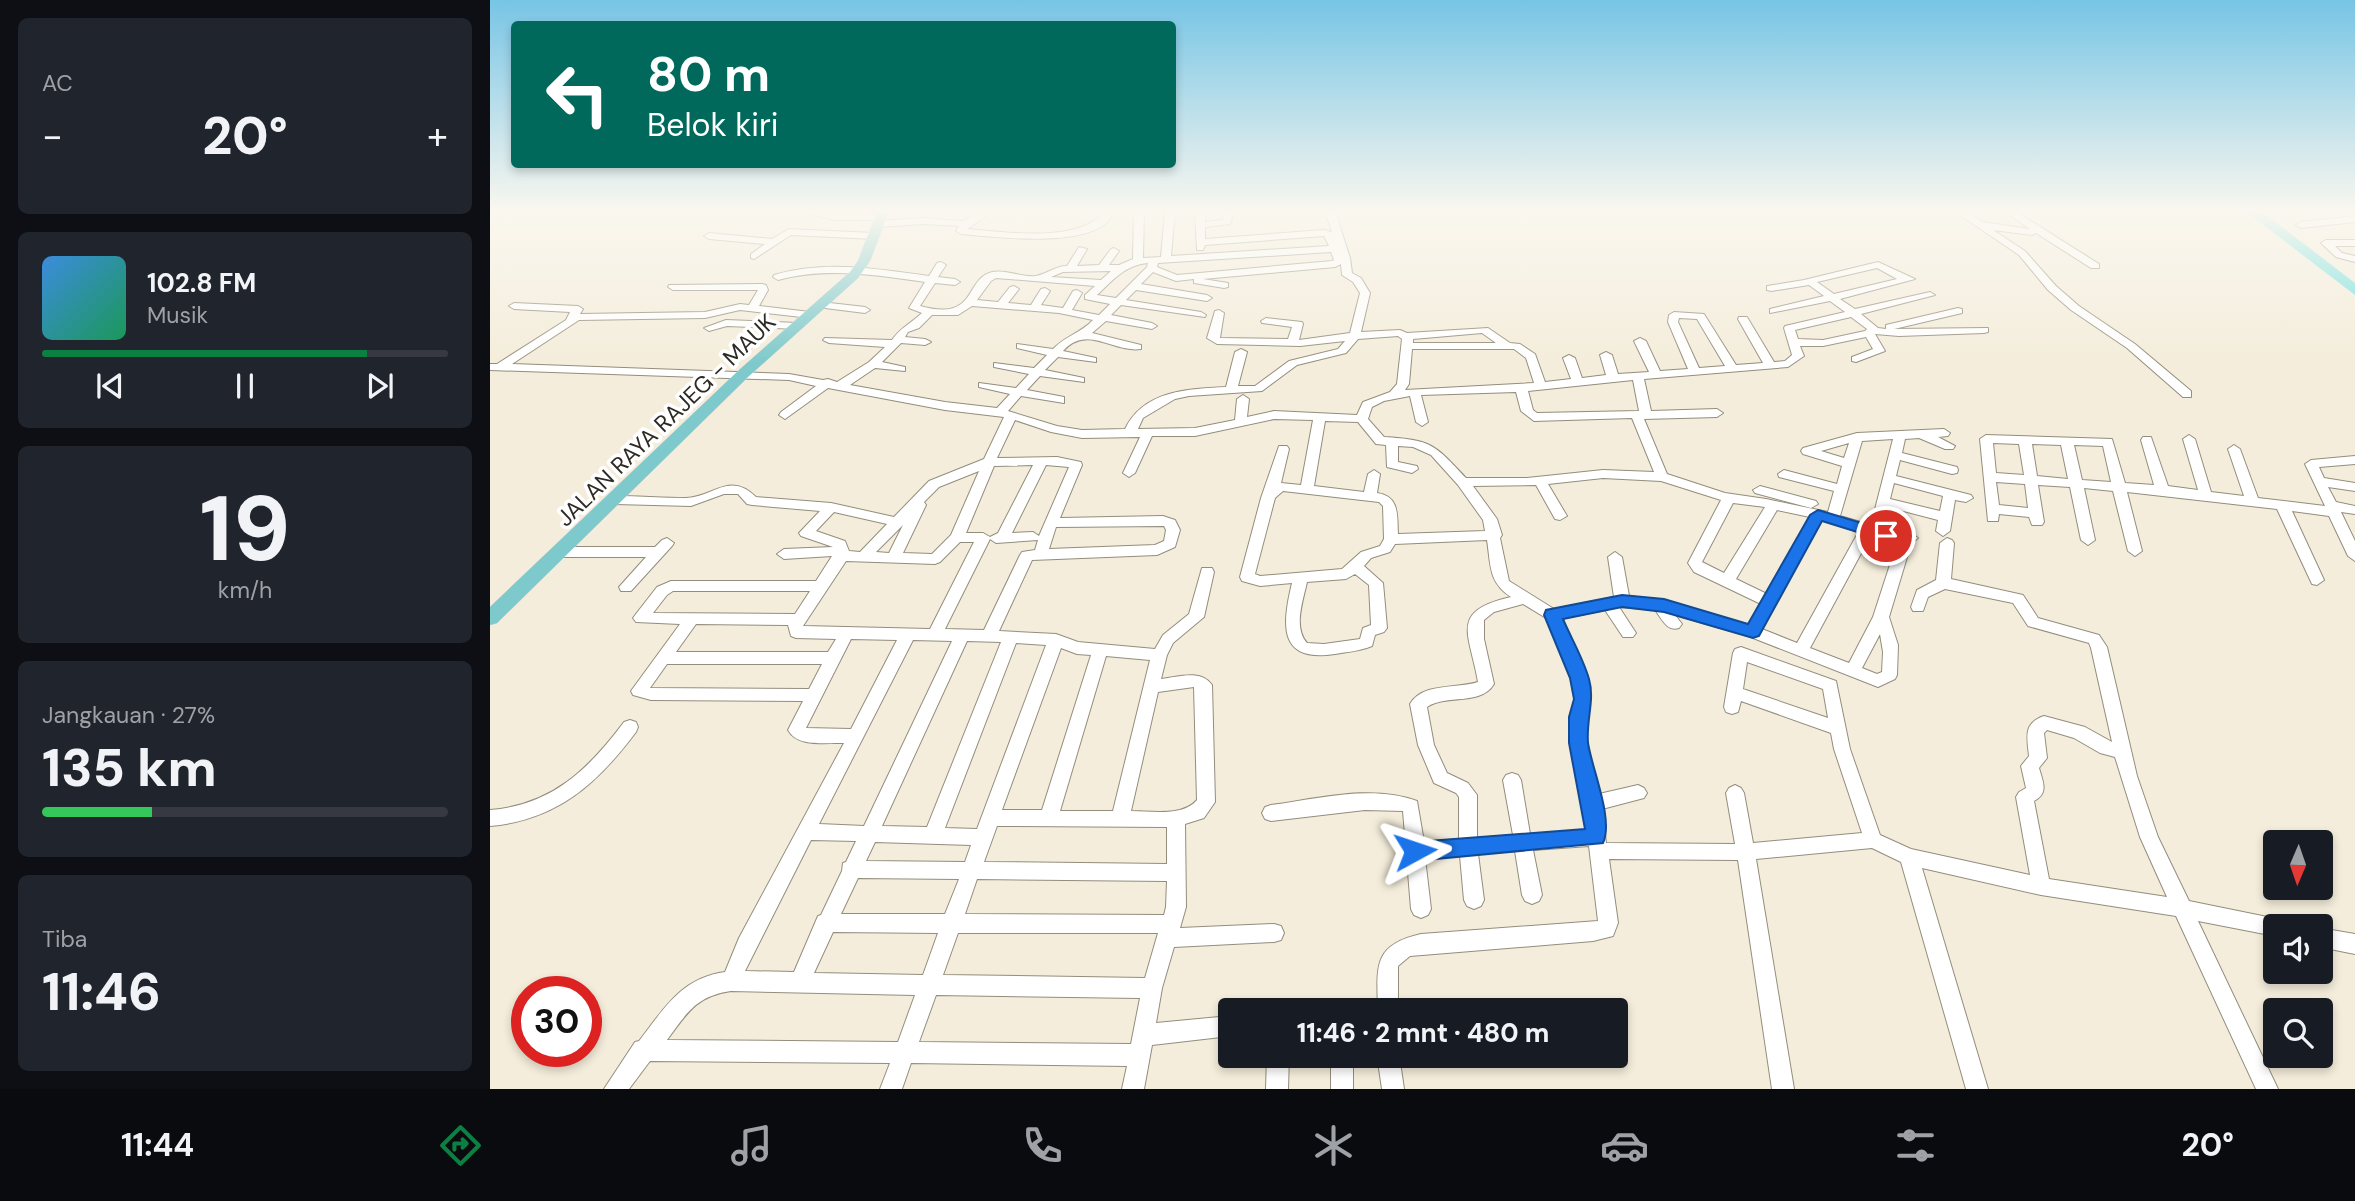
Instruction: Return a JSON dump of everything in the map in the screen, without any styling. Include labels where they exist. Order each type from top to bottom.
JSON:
[{"type":"main road","name":"JALAN RAYA RAJEG - MAUK","points":[[490,618],[562,552],[743,374],[858,271],[862,262]]},
{"type":"street","points":[[1070,269],[1074,262]]},
{"type":"street","points":[[1102,268],[1106,262]]},
{"type":"street","points":[[1136,262],[1120,268],[1088,297],[1201,315]]},
{"type":"street","points":[[1154,262],[1176,278],[1224,285]]},
{"type":"street","points":[[785,554],[935,559],[957,537],[1017,391],[1066,341],[1090,330],[1158,262]]},
{"type":"street","points":[[1176,278],[1337,262]]},
{"type":"street","points":[[1130,433],[1138,416],[1171,396],[1189,392],[1258,389],[1293,363],[1344,350],[1355,336],[1365,293],[1357,280],[1347,275],[1343,262]]},
{"type":"street","points":[[2030,262],[2052,288],[2075,308],[2131,346],[2187,394]]},
{"type":"street","points":[[2088,262],[2095,266]]},
{"type":"street","points":[[941,265],[914,308],[929,312],[958,312],[970,303],[992,276],[1101,283]]},
{"type":"street","points":[[1771,288],[1878,265],[1907,279],[1830,295],[1774,311]]},
{"type":"street","points":[[1037,279],[1059,270],[1120,268]]},
{"type":"street","points":[[778,277],[801,271],[858,271],[955,282]]},
{"type":"street","points":[[1808,281],[1876,332],[1879,351],[1856,359]]},
{"type":"street","points":[[673,287],[762,286],[763,290],[753,309]]},
{"type":"street","points":[[1133,286],[1207,298]]},
{"type":"street","points":[[1001,305],[1014,289]]},
{"type":"street","points":[[1034,308],[1045,291]]},
{"type":"street","points":[[1066,311],[1077,293]]},
{"type":"street","points":[[1362,419],[1370,403],[1395,394],[1521,388],[1577,380],[1794,361],[1798,356],[1788,329],[1791,327],[1930,295]]},
{"type":"street","points":[[970,303],[1066,311],[1152,326]]},
{"type":"street","points":[[495,367],[571,319],[578,309],[514,306]]},
{"type":"street","points":[[571,319],[705,316],[733,307],[865,310]]},
{"type":"street","points":[[1876,332],[1958,311]]},
{"type":"street","points":[[785,415],[834,384],[873,364],[896,342],[904,330],[915,326],[929,312]]},
{"type":"street","points":[[1219,313],[1213,340],[1293,343],[1400,333],[1407,341],[1403,384],[1395,394]]},
{"type":"street","points":[[1694,370],[1673,322],[1674,315],[1700,316],[1732,368]]},
{"type":"street","points":[[1743,319],[1770,365]]},
{"type":"street","points":[[1266,321],[1298,324],[1293,343]]},
{"type":"street","points":[[709,328],[726,323],[798,326]]},
{"type":"street","points":[[1794,342],[1823,342],[1876,332],[1984,330]]},
{"type":"street","points":[[1080,334],[1137,346]]},
{"type":"street","points":[[829,340],[925,342]]},
{"type":"street","points":[[1407,341],[1516,346],[1531,356],[1540,384]]},
{"type":"street","points":[[1640,341],[1656,374]]},
{"type":"street","points":[[1021,346],[1092,360]]},
{"type":"street","points":[[1231,391],[1241,352]]},
{"type":"street","points":[[1606,355],[1613,378]]},
{"type":"street","points":[[1569,358],[1577,380]]},
{"type":"street","points":[[873,364],[901,369]]},
{"type":"street","points":[[998,365],[1080,380]]},
{"type":"street","points":[[495,367],[743,374],[834,384],[945,406],[1006,414],[1066,432],[1195,432],[1274,415],[1362,419]]},
{"type":"street","points":[[1638,376],[1641,416],[1662,477]]},
{"type":"street","points":[[983,385],[1059,400]]},
{"type":"street","points":[[1521,388],[1527,411],[1534,417],[1717,413]]},
{"type":"street","points":[[1415,393],[1422,422]]},
{"type":"street","points":[[1241,421],[1243,399]]},
{"type":"street","points":[[1307,489],[1320,416]]},
{"type":"street","points":[[1362,419],[1374,437],[1392,444],[1415,443],[1429,448],[1463,482],[1490,519],[1495,535],[1500,579],[1509,589],[1552,615],[1580,678],[1583,699],[1578,717],[1579,743],[1592,803],[1607,907],[1606,929],[1399,949],[1389,961],[1388,998]]},
{"type":"street","points":[[1129,473],[1147,434]]},
{"type":"street","points":[[1849,464],[1803,450],[1857,437],[1919,434],[1946,440]]},
{"type":"street","points":[[1800,650],[1872,527],[1883,501],[1900,435]]},
{"type":"street","points":[[1835,515],[1857,437]]},
{"type":"street","points":[[2025,440],[2037,518],[1992,513],[1986,439],[2108,442],[2135,551]]},
{"type":"street","points":[[2147,439],[2162,491]]},
{"type":"street","points":[[2189,439],[2206,496]]},
{"type":"street","points":[[2067,441],[2088,540]]},
{"type":"street","points":[[1392,444],[1392,464],[1412,469]]},
{"type":"street","points":[[1272,491],[1286,487],[1388,500],[1391,540],[1385,549],[1366,555],[1346,574],[1247,579],[1283,449]]},
{"type":"street","points":[[2235,449],[2253,502]]},
{"type":"street","points":[[1895,456],[1952,470]]},
{"type":"street","points":[[2355,460],[2311,464],[2332,509],[2350,535],[2355,556]]},
{"type":"street","points":[[863,557],[934,484],[989,462],[1076,465],[1040,541],[989,636]]},
{"type":"street","points":[[1003,538],[1041,462]]},
{"type":"street","points":[[1370,497],[1374,474]]},
{"type":"street","points":[[1463,482],[1500,484],[1603,474],[1662,477],[1728,497],[1818,515],[1835,515]]},
{"type":"street","points":[[1784,474],[1841,489]]},
{"type":"street","points":[[1989,477],[2355,510]]},
{"type":"street","points":[[1889,478],[1966,498]]},
{"type":"street","points":[[1539,479],[1560,516]]},
{"type":"street","points":[[2319,481],[2353,486]]},
{"type":"street","points":[[615,500],[691,502],[723,490],[741,490],[752,501],[831,507],[898,522]]},
{"type":"street","points":[[1760,490],[1872,527],[1905,541],[1881,617],[1852,672]]},
{"type":"street","points":[[1943,583],[1945,530],[1950,493]]},
{"type":"street","points":[[894,558],[922,496]]},
{"type":"street","points":[[1728,497],[1695,563],[1699,568],[1771,602]]},
{"type":"street","points":[[1883,501],[1945,530]]},
{"type":"street","points":[[1727,580],[1773,505]]},
{"type":"street","points":[[2283,505],[2317,580]]},
{"type":"street","points":[[831,507],[806,533],[836,542],[843,554]]},
{"type":"street","points":[[1753,632],[1818,515]]},
{"type":"street","points":[[957,537],[1157,550],[1170,544],[1173,530],[1170,523],[1163,521],[1040,541]]},
{"type":"street","points":[[1391,540],[1495,535]]},
{"type":"street","points":[[934,636],[983,538]]},
{"type":"street","points":[[562,552],[663,547],[626,587]]},
{"type":"street","points":[[843,554],[799,620],[796,632],[1056,640],[1077,648],[1159,655]]},
{"type":"street","points":[[1615,557],[1616,603],[1628,633]]},
{"type":"street","points":[[1301,577],[1291,625],[1302,644],[1314,650],[1362,644],[1367,642],[1368,632],[1379,628],[1379,610],[1374,579],[1356,567]]},
{"type":"street","points":[[1121,819],[1159,655],[1168,639],[1196,617],[1207,572]]},
{"type":"street","points":[[1918,607],[1922,594],[1943,583],[2018,598],[2033,622],[2094,639],[2104,659],[2122,752],[2149,837],[2267,1089]]},
{"type":"street","points":[[799,620],[641,617],[662,591],[675,585],[821,586]]},
{"type":"street","points":[[1475,901],[1468,846],[1468,794],[1440,778],[1426,745],[1418,704],[1430,696],[1481,689],[1486,684],[1473,625],[1475,617],[1483,610],[1527,598]]},
{"type":"street","points":[[1552,615],[1616,603],[1659,605],[1753,632],[1878,681],[1889,675],[1889,638],[1881,617]]},
{"type":"street","points":[[1659,605],[1674,624]]},
{"type":"street","points":[[691,620],[639,691],[651,694],[813,695]]},
{"type":"street","points":[[732,981],[746,945],[908,634]]},
{"type":"street","points":[[845,635],[797,724],[799,733],[856,736]]},
{"type":"street","points":[[799,983],[850,869],[962,636]]},
{"type":"street","points":[[933,836],[1010,638]]},
{"type":"street","points":[[891,1089],[1056,640]]},
{"type":"street","points":[[1048,819],[1100,650]]},
{"type":"street","points":[[1839,729],[1733,700],[1741,653],[1830,685],[1839,729],[1873,840]]},
{"type":"street","points":[[663,658],[833,658]]},
{"type":"street","points":[[990,818],[1175,819],[1198,812],[1206,802],[1204,685],[1196,681],[1153,686]]},
{"type":"street","points":[[2041,887],[2025,796],[2036,791],[2030,766],[2038,758],[2035,730],[2044,723],[2059,726],[2122,752]]},
{"type":"street","points":[[490,818],[525,812],[565,794],[598,766],[630,727]]},
{"type":"street","points":[[1512,780],[1532,895]]},
{"type":"street","points":[[1592,803],[1638,793]]},
{"type":"street","points":[[1735,793],[1747,852],[1760,957],[1783,1089]]},
{"type":"street","points":[[1271,813],[1383,801],[1404,802],[1410,806],[1413,813],[1421,909]]},
{"type":"street","points":[[1133,1089],[1152,988],[1170,931],[1177,873],[1175,819]]},
{"type":"street","points":[[805,832],[982,837]]},
{"type":"street","points":[[1415,851],[1524,841],[1747,852],[1873,840],[1909,857],[2041,887],[2180,908],[2263,925]]},
{"type":"street","points":[[1909,857],[1977,1089]]},
{"type":"street","points":[[850,869],[1177,873]]},
{"type":"street","points":[[825,923],[1274,933]]},
{"type":"street","points":[[2333,940],[2355,944]]},
{"type":"street","points":[[615,1089],[643,1050],[697,989],[732,981],[1152,988]]},
{"type":"street","points":[[643,1050],[903,1052],[1141,1045],[1218,1029]]},
{"type":"street","points":[[1277,1089],[1278,1068]]},
{"type":"street","points":[[1342,1068],[1342,1089]]},
{"type":"street","points":[[1390,1068],[1393,1089]]},
{"type":"waterway","points":[[2318,262],[2355,290]]},
{"type":"route","points":[[1415,851],[1596,837],[1577,729],[1583,699],[1580,678],[1552,615],[1622,601],[1664,606],[1753,632],[1818,515],[1886,536]]}]
